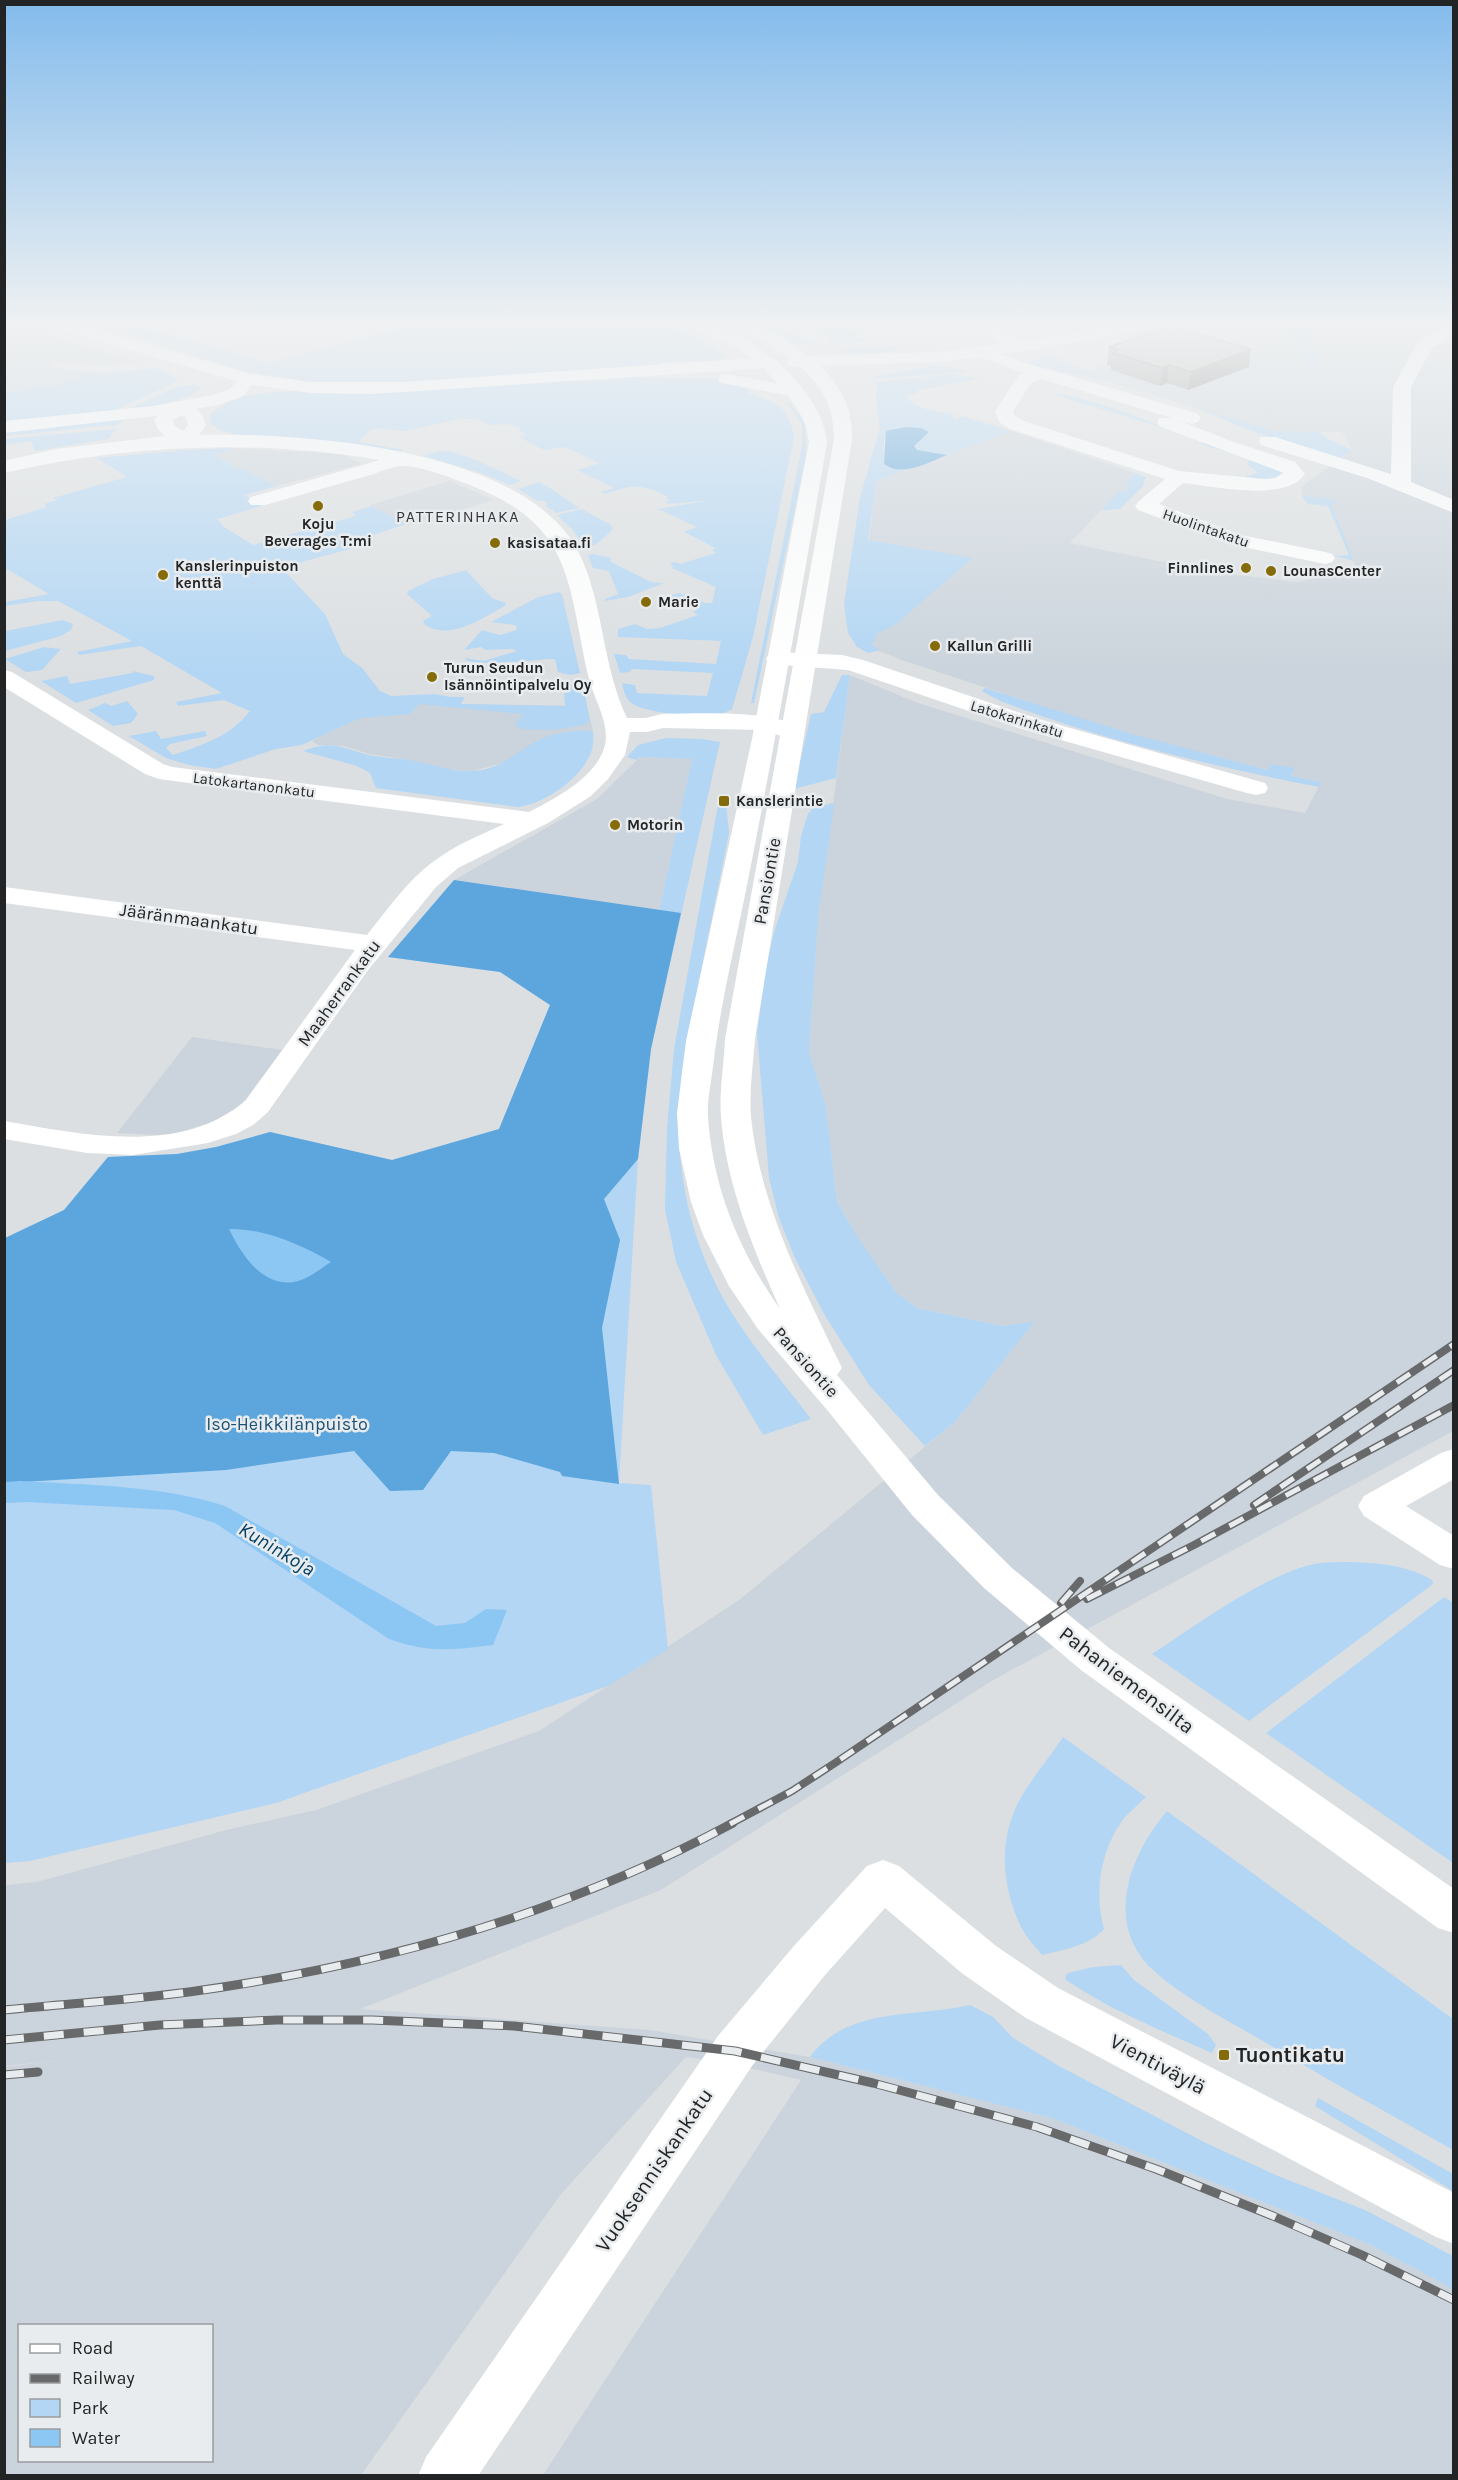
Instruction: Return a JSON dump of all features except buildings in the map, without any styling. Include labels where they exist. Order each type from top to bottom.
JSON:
[{"type":"street","points":[[4,467],[84,452],[186,441],[244,441],[322,446],[403,459],[465,476],[500,491],[542,518],[556,533],[572,561],[600,679],[618,725],[647,725],[661,732],[774,732]]},
{"type":"street","name":"Pansiontie","points":[[818,441],[777,659],[774,732],[740,1039],[736,1114],[739,1143],[753,1196],[803,1324],[841,1402]]},
{"type":"street","name":"Pansiontie","points":[[841,1402],[783,1337],[746,1287],[719,1235],[707,1203],[695,1149],[692,1113],[701,1041],[774,732],[805,660],[842,441]]},
{"type":"street","points":[[1063,441],[1146,469],[1179,477],[1265,485],[1280,484],[1295,474],[1288,466],[1213,441]]},
{"type":"street","points":[[1230,441],[1286,457],[1353,483],[1379,487],[1401,486]]},
{"type":"street","points":[[1259,441],[1361,470],[1454,507]]},
{"type":"street","points":[[1401,441],[1401,486]]},
{"type":"street","points":[[258,501],[403,459]]},
{"type":"street","name":"Huolintakatu","points":[[1179,477],[1145,506],[1236,540],[1325,558]]},
{"type":"street","name":"Latokarinkatu","points":[[777,659],[855,665],[1027,723],[1256,788]]},
{"type":"street","name":"Latokartanonkatu","points":[[4,677],[154,769],[168,774],[530,820]]},
{"type":"street","name":"Maaherrankatu","points":[[4,1130],[112,1146],[139,1146],[197,1136],[243,1119],[257,1106],[373,944],[424,884],[446,865],[559,806],[600,774],[614,754],[618,741],[618,725]]},
{"type":"street","name":"Jääränmaankatu","points":[[4,895],[373,944]]},
{"type":"street","name":"Pahaniemensilta","points":[[841,1402],[925,1505],[960,1543],[1025,1601],[1137,1690],[1454,1914]]},
{"type":"street","points":[[1454,1462],[1377,1506],[1454,1556]]},
{"type":"street","name":"Vientiväylä","points":[[883,1879],[995,1973],[1042,2003],[1454,2220]]},
{"type":"street","name":"Vuoksenniskankatu","points":[[445,2475],[735,2051],[809,1961],[883,1879]]},
{"type":"shaded area","points":[[986,441],[1041,441],[1135,473],[1126,484],[1130,487],[1125,492],[1119,491],[1070,543],[1212,572],[1298,582],[1350,569],[1357,570],[1330,503],[1308,503],[1302,496],[1300,488],[1352,450],[1347,441],[1453,441],[1453,1431],[995,1679],[661,1890],[360,2009],[650,2030],[810,2057],[1052,2118],[1369,2244],[1453,2289],[1453,2475],[543,2475],[801,2080],[727,2063],[686,2057],[561,2194],[361,2475],[5,2475],[5,2067],[54,2061],[5,2066],[5,1885],[37,1882],[226,1830],[316,1810],[539,1731],[739,1600],[955,1422],[1033,1323],[1002,1326],[917,1308],[897,1293],[860,1241],[837,1202],[826,1107],[809,1052],[818,920],[850,675],[918,703],[1227,799],[1305,813],[1321,782],[1291,776],[1294,769],[1272,764],[1269,770],[1171,746],[1081,719],[902,660],[879,651],[856,636],[877,481]]},
{"type":"shaded area","points":[[231,448],[343,454],[361,464],[276,486],[246,469],[239,470],[214,454]]},
{"type":"shaded area","points":[[450,481],[494,500],[413,524],[404,523],[370,505]]},
{"type":"shaded area","points":[[397,699],[460,704],[587,706],[593,731],[584,731],[526,749],[509,761],[473,771],[446,769],[369,754],[344,746],[318,745],[312,741]]},
{"type":"shaded area","name":"Motorin","points":[[640,757],[692,759],[659,911],[454,880],[597,799]]},
{"type":"shaded area","points":[[192,1037],[282,1050],[242,1104],[213,1122],[177,1133],[158,1135],[117,1133]]},
{"type":"green space","points":[[5,441],[97,441],[35,451],[31,441],[5,445]]},
{"type":"green space","points":[[321,441],[359,441],[358,442],[404,450],[401,452],[350,443]]},
{"type":"green space","points":[[526,441],[793,441],[753,637],[732,709],[724,713],[674,714],[635,705],[628,700],[622,683],[635,685],[637,693],[707,696],[713,673],[632,669],[629,672],[620,673],[614,654],[626,655],[629,659],[716,664],[721,641],[618,637],[618,629],[635,624],[647,629],[660,628],[698,615],[693,612],[697,610],[669,596],[679,593],[705,603],[712,603],[716,587],[672,568],[670,563],[680,564],[716,553],[712,550],[715,548],[684,532],[697,527],[658,509],[711,500],[668,504],[665,502],[670,501],[666,498],[669,497],[637,486],[605,494],[601,492],[614,488],[577,470],[600,463],[565,447],[544,450]]},
{"type":"green space","points":[[806,441],[806,456],[754,703],[751,703],[803,442]]},
{"type":"green space","points":[[876,441],[884,441],[884,464],[888,467],[906,470],[877,481],[868,540],[973,558],[896,624],[877,634],[872,645],[880,650],[868,653],[857,647],[848,633],[844,604],[860,498]]},
{"type":"green space","points":[[885,441],[920,441],[914,446],[917,450],[947,455],[924,465],[907,469],[891,468],[884,464]]},
{"type":"green space","points":[[920,441],[986,441],[947,455],[917,450],[914,446]]},
{"type":"green space","points":[[1282,441],[1332,441],[1352,450],[1339,459]]},
{"type":"green space","points":[[1205,442],[1273,464],[1281,470],[1281,474],[1270,480],[1247,481],[1245,476],[1258,473],[1247,464],[1250,458],[1209,447],[1202,443]]},
{"type":"green space","points":[[231,448],[215,455],[239,470],[245,469],[276,486],[244,495],[262,506],[217,519],[224,527],[253,545],[356,516],[352,512],[372,506],[406,524],[355,541],[358,543],[366,540],[372,543],[298,563],[275,561],[325,614],[343,654],[362,668],[380,691],[391,696],[435,694],[465,697],[461,704],[565,706],[564,691],[560,688],[568,684],[583,684],[590,722],[563,728],[531,730],[515,726],[523,714],[419,704],[410,714],[360,718],[302,745],[276,749],[216,769],[189,765],[166,758],[129,736],[156,731],[161,739],[205,731],[207,736],[170,744],[166,748],[173,755],[205,744],[224,734],[250,711],[224,700],[178,706],[176,702],[222,693],[141,646],[79,655],[77,652],[132,641],[58,601],[38,601],[5,606],[5,602],[49,594],[5,568],[5,520],[47,507],[44,504],[57,500],[53,498],[127,477],[97,458]]},
{"type":"green space","points":[[449,451],[474,459],[521,481],[510,485],[484,474],[424,456]]},
{"type":"green space","points":[[1135,473],[1146,477],[1143,486],[1120,509],[1101,510],[1119,491],[1125,492],[1130,487],[1125,484]]},
{"type":"green space","points":[[539,482],[579,508],[556,513],[542,500],[538,501],[518,489]]},
{"type":"green space","points":[[1302,496],[1334,499],[1337,503],[1331,504],[1354,561],[1334,556],[1349,555],[1328,506],[1308,504]]},
{"type":"green space","points":[[582,509],[611,525],[613,529],[597,543],[585,548],[573,530],[557,515]]},
{"type":"green space","points":[[588,555],[611,558],[611,562],[651,582],[664,583],[628,597],[606,601],[605,599],[618,594],[609,571],[593,568]]},
{"type":"green space","points":[[466,570],[492,598],[506,603],[505,606],[476,622],[456,629],[435,629],[425,625],[423,621],[432,616],[407,594],[408,591],[433,579]]},
{"type":"green space","points":[[559,592],[562,594],[580,673],[571,675],[558,672],[555,659],[495,663],[466,660],[465,658],[484,661],[517,651],[512,649],[485,650],[481,647],[464,650],[482,630],[500,635],[516,630],[515,625],[491,622],[538,597]]},
{"type":"green space","points":[[63,620],[73,624],[71,630],[61,636],[5,651],[5,631]]},
{"type":"green space","points":[[44,647],[61,649],[42,670],[26,672],[5,659]]},
{"type":"green space","points":[[132,671],[154,676],[154,680],[76,703],[41,681],[67,676],[70,684],[133,673]]},
{"type":"green space","points":[[842,675],[850,675],[836,778],[794,789],[811,714],[824,712]]},
{"type":"green space","points":[[985,688],[1135,735],[1268,770],[1272,764],[1295,768],[1291,776],[1321,782],[1319,787],[1278,779],[1117,740],[1000,701],[982,691]]},
{"type":"green space","points":[[127,701],[138,714],[131,723],[113,726],[88,710],[105,703],[111,706]]},
{"type":"green space","points":[[593,731],[593,743],[589,756],[574,777],[552,794],[529,805],[518,807],[376,788],[370,773],[357,766],[303,751],[322,746],[336,746],[374,756],[473,771],[484,770],[502,763],[549,736],[567,732]]},
{"type":"green space","name":"Iso-Heikkilänpuisto","points":[[666,738],[720,742],[651,1049],[638,1159],[619,1483],[651,1485],[668,1649],[608,1686],[276,1803],[30,1861],[5,1863],[5,1238],[64,1210],[108,1157],[177,1154],[216,1147],[270,1132],[392,1160],[499,1129],[550,1005],[500,972],[388,957],[454,880],[659,911],[692,759],[640,757],[636,760],[627,757],[638,745]]},
{"type":"green space","points":[[726,803],[729,833],[685,1051],[681,1080],[679,1137],[681,1166],[692,1221],[712,1276],[744,1332],[811,1419],[763,1435],[716,1355],[676,1262],[665,1209],[667,1129],[674,1049],[718,805]]},
{"type":"green space","points":[[834,803],[818,920],[809,1052],[826,1107],[837,1202],[860,1241],[897,1293],[917,1308],[1002,1326],[1034,1322],[955,1422],[925,1446],[869,1385],[824,1314],[795,1258],[779,1218],[769,1178],[757,1033],[766,968],[774,932],[798,862],[801,836],[808,814],[814,807]]},
{"type":"green space","points":[[454,880],[681,913],[651,1049],[638,1159],[604,1199],[620,1240],[602,1328],[619,1484],[562,1476],[560,1472],[494,1453],[451,1451],[423,1490],[390,1491],[354,1451],[226,1470],[5,1483],[5,1238],[64,1210],[108,1157],[177,1154],[216,1147],[270,1132],[392,1160],[499,1129],[550,1005],[500,972],[388,957]]},
{"type":"green space","points":[[1351,1562],[1403,1568],[1423,1575],[1432,1580],[1433,1584],[1249,1721],[1152,1654],[1230,1603],[1274,1579],[1314,1564]]},
{"type":"green space","points":[[1444,1597],[1454,1603],[1453,1863],[1266,1733]]},
{"type":"green space","points":[[1063,1737],[1146,1797],[1122,1821],[1108,1846],[1100,1887],[1104,1929],[1083,1944],[1042,1955],[1020,1925],[1014,1910],[1006,1879],[1005,1847],[1012,1816],[1019,1801]]},
{"type":"green space","points":[[1167,1811],[1453,2019],[1453,2150],[1203,2006],[1164,1980],[1138,1953],[1127,1924],[1127,1889],[1147,1839]]},
{"type":"green space","points":[[1121,1965],[1134,1980],[1208,2034],[1216,2045],[1212,2053],[1119,2011],[1083,1991],[1065,1977],[1068,1973],[1093,1967]]},
{"type":"green space","points":[[970,2005],[993,2017],[1013,2038],[1059,2066],[1206,2143],[1278,2176],[1365,2210],[1453,2256],[1453,2289],[1369,2244],[1052,2118],[810,2057],[825,2041],[843,2029],[862,2022]]},
{"type":"green space","points":[[1318,2098],[1453,2174],[1453,2191],[1315,2106]]},
{"type":"water","points":[[229,1229],[255,1231],[282,1239],[331,1262],[299,1281],[283,1282],[272,1279],[254,1267],[246,1258]]},
{"type":"water","name":"Kuninkoja","points":[[20,1481],[149,1490],[225,1506],[436,1626],[465,1623],[486,1609],[507,1610],[493,1645],[441,1649],[416,1647],[389,1639],[215,1523],[174,1510],[26,1502],[5,1503],[5,1482]]},
{"type":"railway","points":[[730,1824],[792,1791],[835,1763],[1454,1344]]},
{"type":"railway","points":[[1254,1505],[1454,1370]]},
{"type":"railway","points":[[1087,1599],[1194,1545],[1454,1405]]},
{"type":"railway","points":[[1061,1603],[1080,1581]]},
{"type":"railway","points":[[4,2010],[189,1992],[260,1981],[400,1951],[537,1910],[669,1855],[733,1823]]},
{"type":"railway","points":[[4,2040],[160,2025],[277,2020],[372,2020],[514,2026],[735,2051],[873,2083],[1037,2127],[1156,2169],[1273,2216],[1362,2255],[1454,2300]]},
{"type":"railway","points":[[4,2075],[38,2072]]},
{"type":"place","name":"Koju Beverages T:mi","points":[[318,506]]},
{"type":"place","name":"kasisataa.fi","points":[[495,543]]},
{"type":"place","name":"Finnlines","points":[[1246,568]]},
{"type":"place","name":"LounasCenter","points":[[1271,571]]},
{"type":"place","name":"Kanslerinpuiston kenttä","points":[[163,575]]},
{"type":"place","name":"Marie","points":[[646,602]]},
{"type":"place","name":"Kallun Grilli","points":[[935,646]]},
{"type":"place","name":"Turun Seudun Isännöintipalvelu Oy","points":[[432,677]]},
{"type":"place","name":"Kanslerintie","points":[[724,801]]},
{"type":"place","name":"Motorin","points":[[615,825]]},
{"type":"place","name":"Tuontikatu","points":[[1224,2055]]},
{"type":"district","name":"PATTERINHAKA","points":[[458,516]]}]
